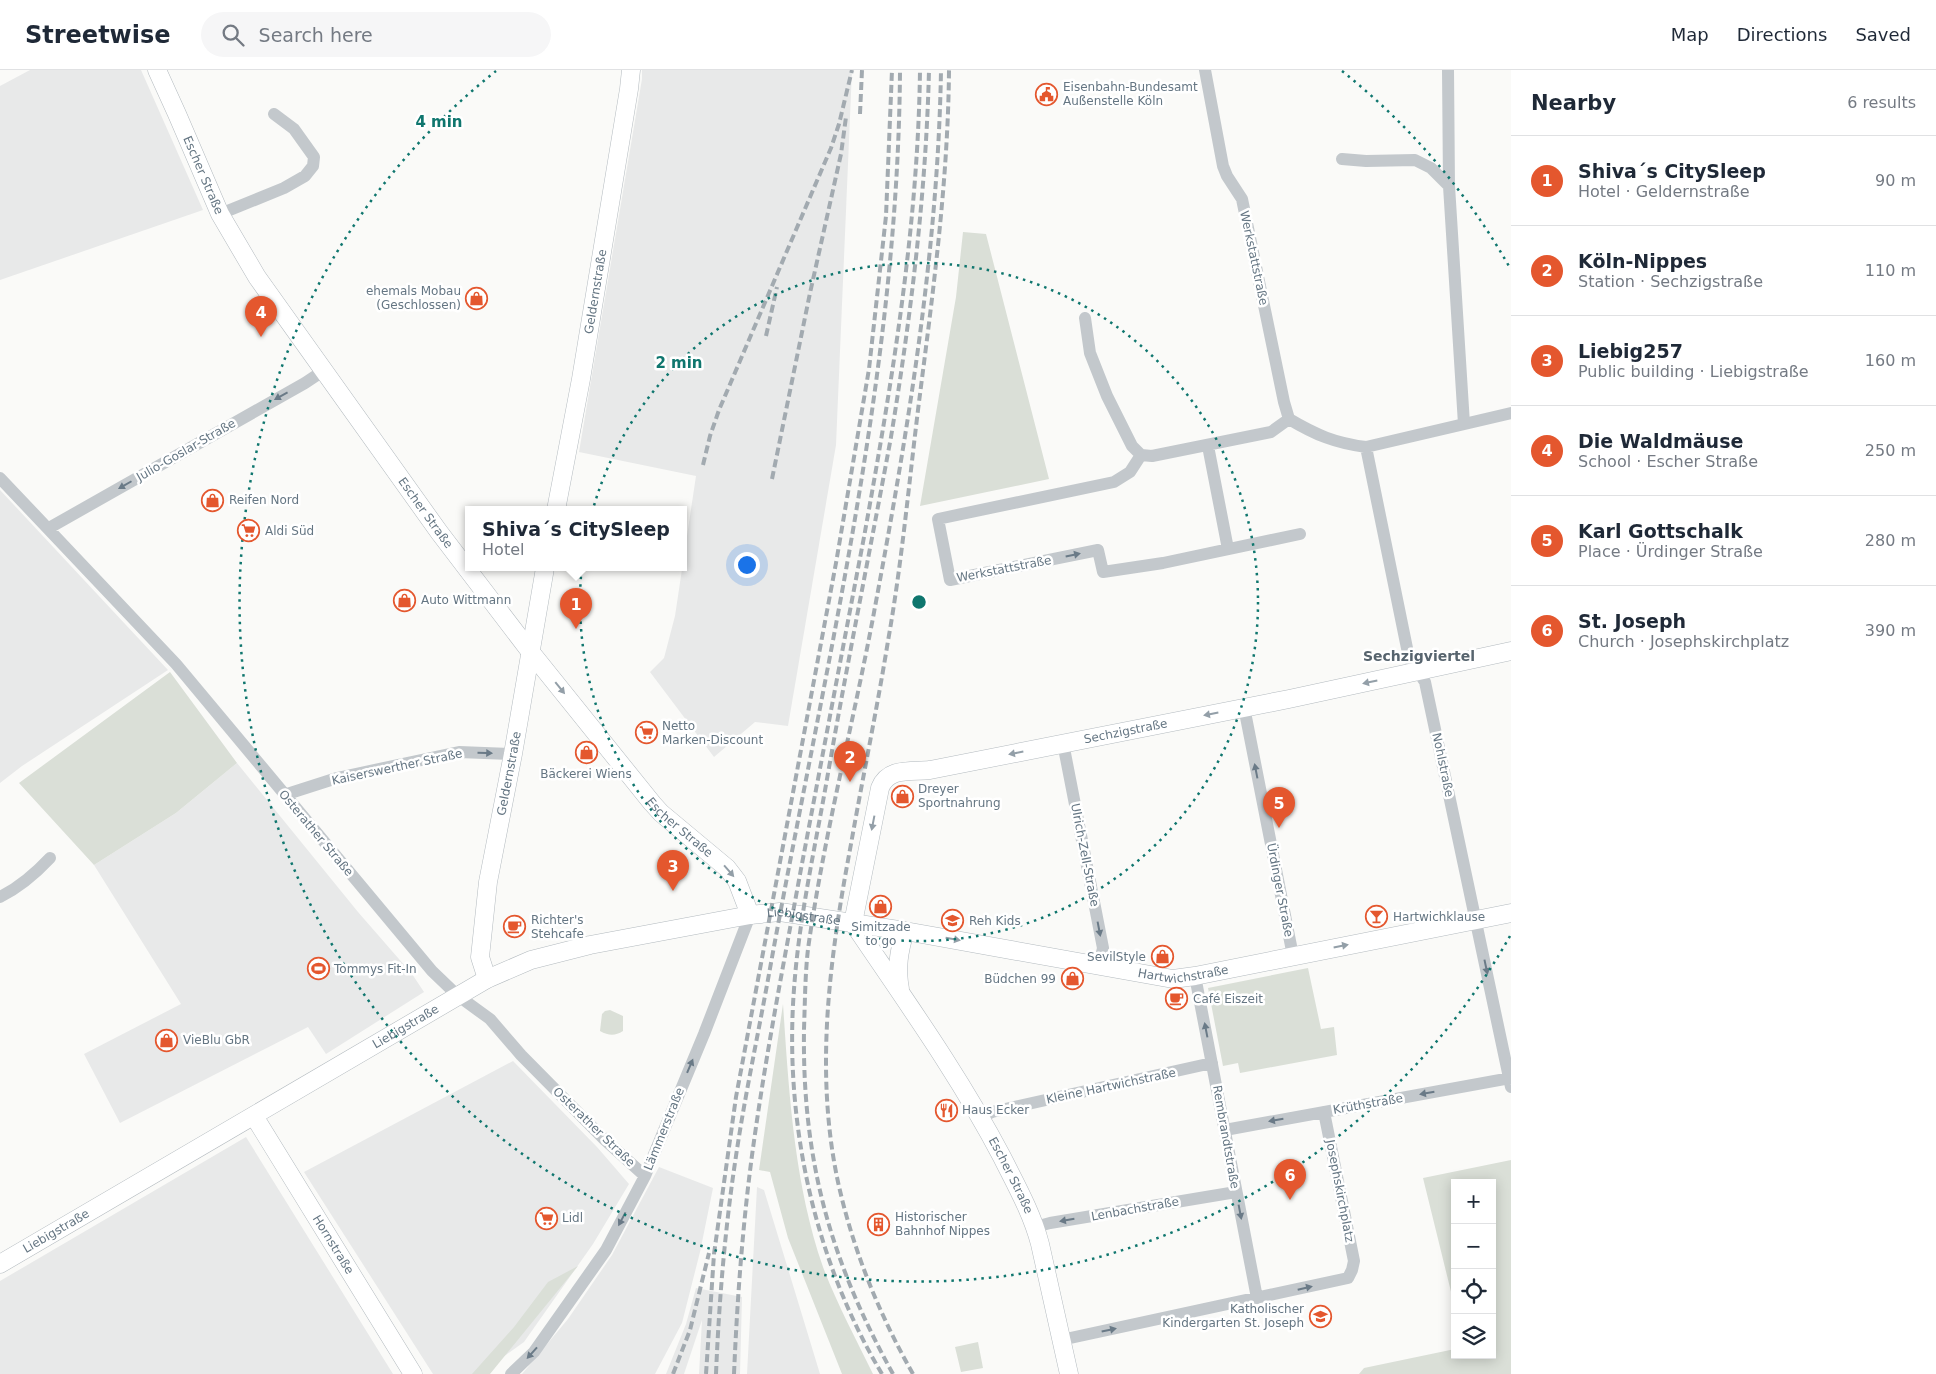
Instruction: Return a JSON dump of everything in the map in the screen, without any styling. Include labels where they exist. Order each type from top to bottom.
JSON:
[{"type":"street","name":"Escher Straße","points":[[156,70],[178,114],[220,214],[257,278],[465,566]]},
{"type":"street","name":"Geldernstraße","points":[[557,506],[583,370],[631,70]]},
{"type":"street","name":"Werkstattstraße","points":[[1205,70],[1223,166],[1227,176],[1242,199],[1289,420]]},
{"type":"street","points":[[1448,70],[1449,186],[1464,424]]},
{"type":"street","points":[[220,214],[284,188],[306,176],[313,166],[314,157],[294,129],[274,114]]},
{"type":"street","points":[[1342,159],[1366,161],[1415,160],[1431,168],[1449,186]]},
{"type":"street","points":[[1085,318],[1090,353],[1098,374],[1132,446],[1141,455],[1152,456],[1271,432],[1289,420],[1316,435],[1346,444],[1366,447],[1511,413]]},
{"type":"street","name":"Julio-Goslar-Straße","points":[[49,528],[323,371]]},
{"type":"street","points":[[1208,446],[1228,549]]},
{"type":"street","name":"Nohlstraße","points":[[1366,447],[1409,658],[1425,682],[1510,1081]]},
{"type":"street","name":"Werkstattstraße","points":[[1141,455],[1130,472],[1114,482],[938,518],[950,580],[1098,550],[1103,572],[1162,563],[1300,534]]},
{"type":"street","name":"Osterather Straße","points":[[0,478],[176,664],[432,971],[457,995],[490,1019],[521,1055],[604,1139],[645,1176]]},
{"type":"street","name":"Escher Straße","points":[[469,571],[529,650],[661,813],[727,868],[737,881],[750,915]]},
{"type":"street","name":"Geldernstraße","points":[[488,978],[480,957],[488,882],[513,754],[529,650],[544,571]]},
{"type":"street","name":"Sechzigstraße","points":[[853,923],[880,788],[886,777],[895,773],[930,770],[1244,708],[1511,651]]},
{"type":"street","name":"Ürdinger Straße","points":[[1244,708],[1293,956]]},
{"type":"street","name":"Ulrich-Zell-Straße","points":[[1063,743],[1103,948],[1099,966]]},
{"type":"street","name":"Kaiserswerther Straße","points":[[284,795],[337,778],[459,752],[513,754]]},
{"type":"street","points":[[0,897],[36,873],[50,858]]},
{"type":"street","name":"Liebigstraße","points":[[0,1264],[457,995],[488,978],[531,960],[590,945],[750,915],[780,912],[853,923]]},
{"type":"street","name":"Hartwichstraße","points":[[853,923],[1173,979],[1511,912]]},
{"type":"street","name":"Lämmerstraße","points":[[511,1374],[534,1352],[606,1250],[645,1176],[704,1034],[750,915]]},
{"type":"street","name":"Escher Straße","points":[[853,923],[963,1086],[981,1117],[1036,1227],[1069,1374]]},
{"type":"street","points":[[901,993],[897,975],[905,931]]},
{"type":"street","name":"Rembrandtstraße","points":[[1195,976],[1257,1298]]},
{"type":"street","name":"Kleine Hartwichstraße","points":[[981,1117],[992,1112],[1212,1064]]},
{"type":"street","name":"Krüthstraße","points":[[1225,1130],[1510,1081]]},
{"type":"street","name":"Josephskirchplatz","points":[[1257,1298],[1348,1278],[1352,1270],[1354,1261],[1324,1112]]},
{"type":"street","name":"Hornstraße","points":[[254,1116],[413,1374]]},
{"type":"street","name":"Lenbachstraße","points":[[1036,1227],[1050,1223],[1236,1192]]},
{"type":"street","points":[[1061,1340],[1257,1298]]},
{"type":"shaded area","points":[[30,70],[141,70],[203,210],[0,280],[0,86]]},
{"type":"shaded area","points":[[642,70],[852,70],[836,445],[788,726],[755,722],[714,757],[650,672],[664,658],[675,616],[682,571],[687,571],[687,536],[696,476],[579,452]]},
{"type":"shaded area","points":[[963,232],[986,234],[1049,479],[920,506],[956,297]]},
{"type":"shaded area","points":[[0,490],[168,670],[22,766],[0,783]]},
{"type":"shaded area","points":[[170,672],[237,763],[176,813],[94,865],[19,783]]},
{"type":"shaded area","points":[[237,763],[358,912],[412,974],[424,992],[326,1054],[308,1027],[120,1123],[84,1054],[181,1004],[94,865],[176,813]]},
{"type":"shaded area","points":[[1308,968],[1321,1029],[1334,1027],[1337,1055],[1240,1073],[1238,1063],[1223,1066],[1208,988]]},
{"type":"shaded area","points":[[783,1004],[794,1137],[805,1203],[823,1267],[873,1374],[842,1374],[788,1238],[770,1172],[759,1170]]},
{"type":"shaded area","points":[[610,1010],[623,1016],[623,1031],[615,1035],[609,1035],[600,1031],[602,1014]]},
{"type":"shaded area","points":[[513,1061],[597,1147],[629,1184],[593,1244],[524,1342],[479,1374],[433,1374],[304,1172]]},
{"type":"shaded area","points":[[246,1137],[393,1374],[0,1374],[0,1281]]},
{"type":"shaded area","points":[[1511,1160],[1511,1374],[1359,1374],[1364,1368],[1451,1350],[1451,1359],[1496,1359],[1496,1179],[1451,1179],[1451,1292],[1423,1178]]},
{"type":"shaded area","points":[[659,1167],[713,1188],[700,1252],[682,1323],[655,1374],[522,1374],[568,1319],[612,1255]]},
{"type":"shaded area","points":[[757,1187],[764,1190],[820,1374],[747,1374]]},
{"type":"shaded area","points":[[578,1266],[490,1374],[472,1374],[514,1327],[548,1282]]},
{"type":"shaded area","points":[[696,1288],[742,1297],[740,1374],[699,1374],[702,1320],[684,1374],[666,1374],[686,1324]]},
{"type":"shaded area","points":[[978,1342],[983,1368],[961,1372],[955,1347]]},
{"type":"railway","points":[[703,465],[719,410],[831,148],[852,70]]},
{"type":"railway","points":[[860,114],[862,70]]},
{"type":"railway","points":[[706,1374],[714,1254],[736,1097],[836,563],[869,369],[886,216],[892,70]]},
{"type":"railway","points":[[716,1374],[726,1237],[732,1183],[747,1088],[834,637],[872,411],[886,298],[896,184],[900,70]]},
{"type":"railway","points":[[734,1374],[745,1216],[762,1089],[801,869],[864,537],[902,304],[914,187],[920,70]]},
{"type":"railway","points":[[882,1374],[858,1330],[838,1284],[822,1237],[809,1188],[800,1139],[794,1089],[792,1039],[796,962],[803,910],[891,437],[905,345],[921,208],[929,70]]},
{"type":"railway","points":[[893,1374],[852,1290],[824,1208],[808,1122],[805,1076],[805,989],[808,949],[822,863],[867,650],[910,407],[928,272],[939,137],[941,70]]},
{"type":"railway","points":[[913,1374],[889,1328],[868,1281],[844,1207],[831,1140],[827,1098],[826,1055],[831,971],[843,886],[884,666],[901,552],[939,237],[946,154],[949,70]]},
{"type":"railway","points":[[772,479],[841,154],[846,117]]},
{"type":"railway","points":[[766,336],[777,287]]},
{"type":"railway","points":[[673,1374],[690,1330],[709,1253]]},
{"type":"place","name":"Eisenbahn-Bundesamt Außenstelle Köln","points":[[1047,94]]},
{"type":"place","name":"ehemals Mobau (Geschlossen)","points":[[477,298]]},
{"type":"place","name":"Die Waldmäuse","points":[[261,337]]},
{"type":"place","name":"Reifen Nord","points":[[213,500]]},
{"type":"place","name":"Aldi Süd","points":[[249,531]]},
{"type":"place","name":"Auto Wittmann","points":[[405,600]]},
{"type":"place","name":"Shiva´s CitySleep","points":[[576,629]]},
{"type":"place","name":"Netto Marken-Discount","points":[[646,733]]},
{"type":"place","name":"Bäckerei Wiens","points":[[586,753]]},
{"type":"place","name":"Köln-Nippes","points":[[850,782]]},
{"type":"place","name":"Dreyer Sportnahrung","points":[[902,796]]},
{"type":"place","name":"Karl Gottschalk","points":[[1279,828]]},
{"type":"place","name":"Liebig257","points":[[673,891]]},
{"type":"place","name":"Simitzade to go","points":[[881,906]]},
{"type":"place","name":"Hartwichklause","points":[[1377,917]]},
{"type":"place","name":"Reh Kids","points":[[953,921]]},
{"type":"place","name":"Richter's Stehcafe","points":[[515,927]]},
{"type":"place","name":"SevilStyle","points":[[1162,957]]},
{"type":"place","name":"Tommys Fit-In","points":[[318,969]]},
{"type":"place","name":"Büdchen 99","points":[[1072,979]]},
{"type":"place","name":"Café Eiszeit","points":[[1177,999]]},
{"type":"place","name":"VieBlu GbR","points":[[167,1040]]},
{"type":"place","name":"Haus Ecker","points":[[946,1110]]},
{"type":"place","name":"St. Joseph","points":[[1290,1200]]},
{"type":"place","name":"Lidl","points":[[546,1218]]},
{"type":"place","name":"Historischer Bahnhof Nippes","points":[[879,1224]]},
{"type":"place","name":"Katholischer Kindergarten St. Joseph","points":[[1320,1316]]},
{"type":"district","name":"Sechzigviertel","points":[[1419,656]]}]
